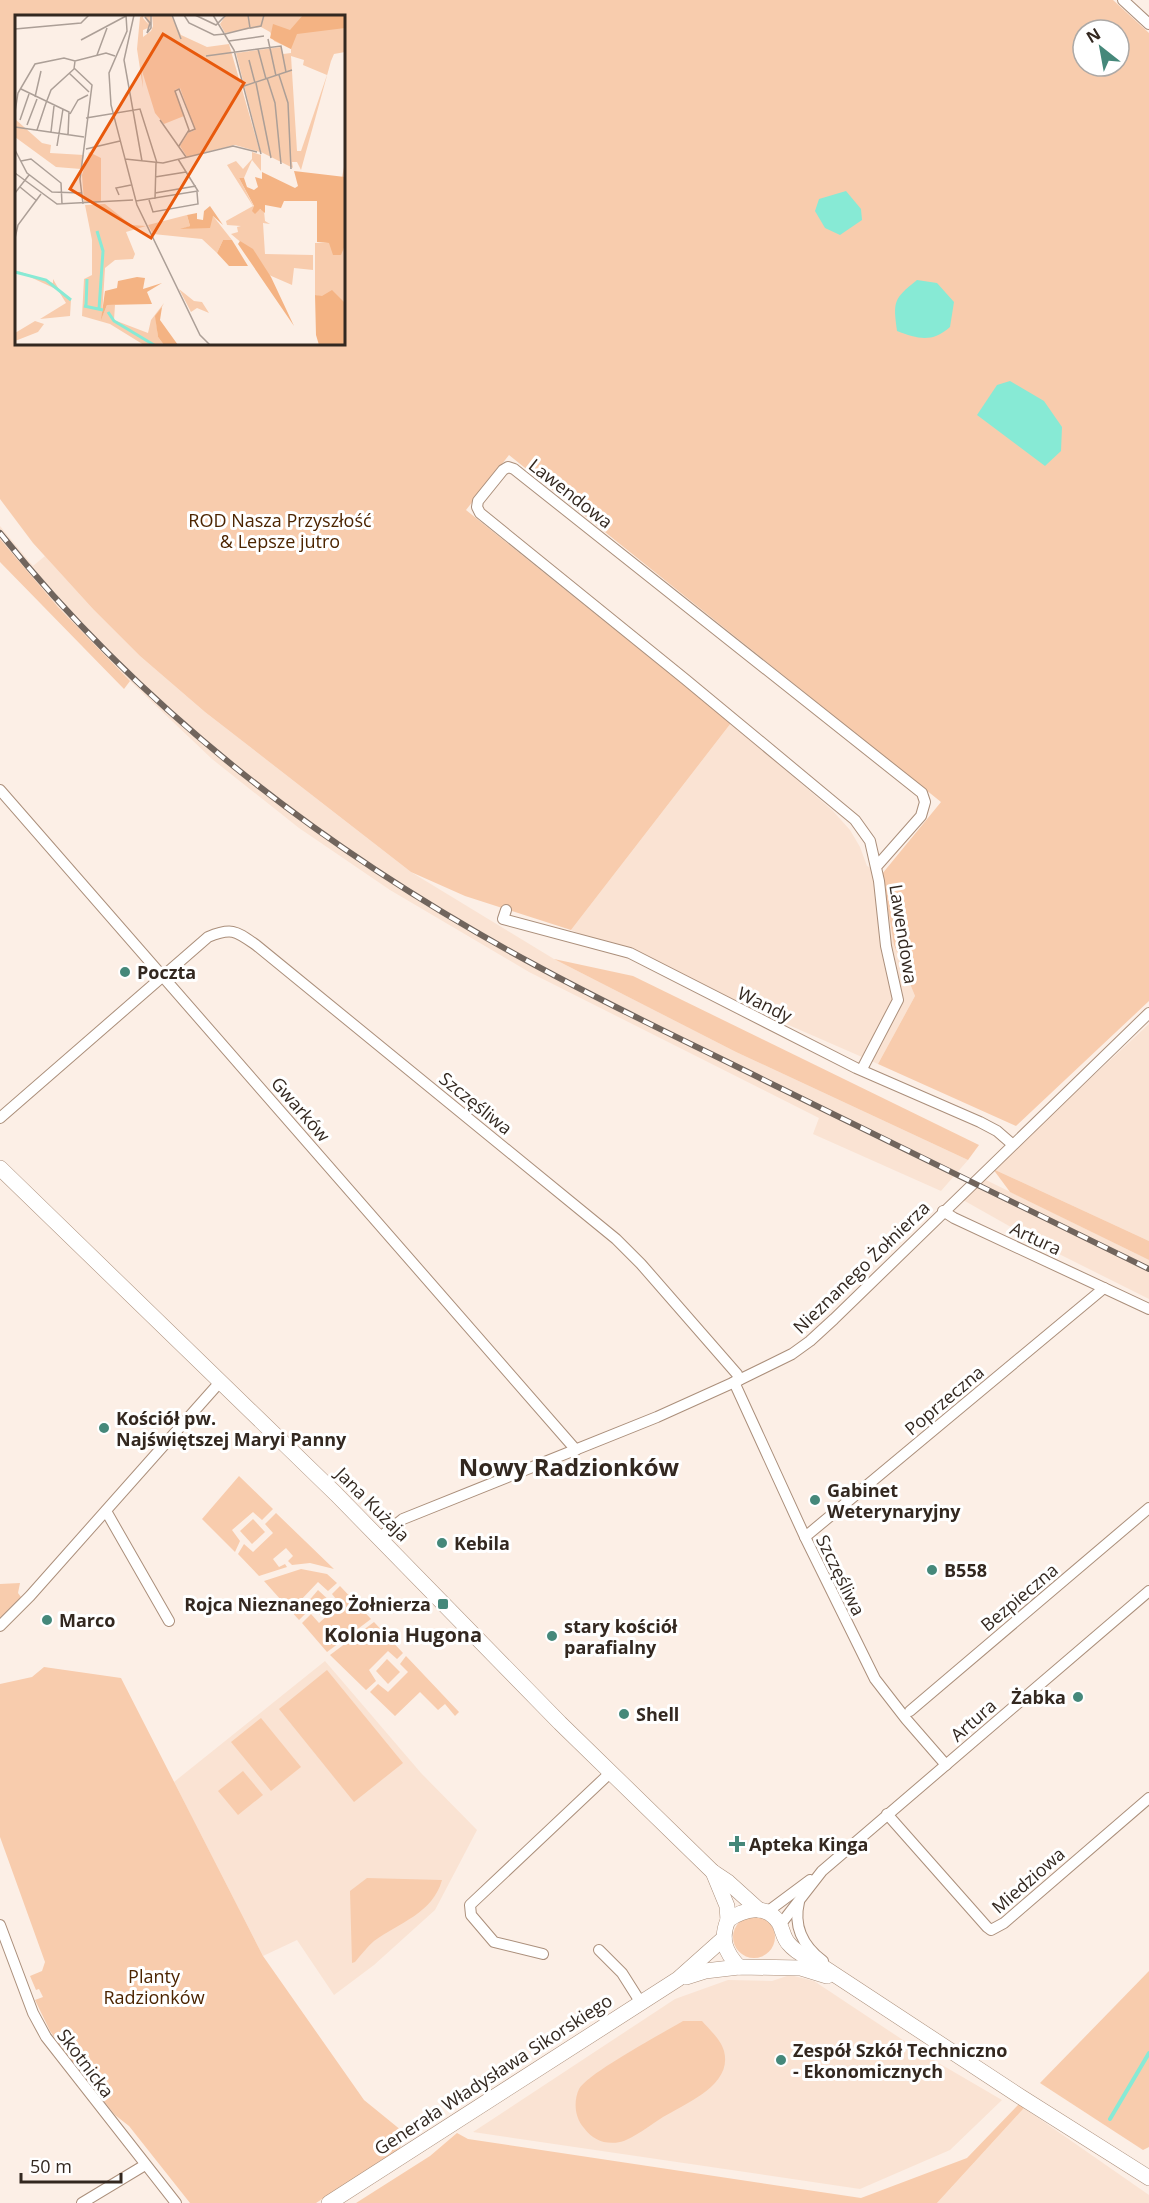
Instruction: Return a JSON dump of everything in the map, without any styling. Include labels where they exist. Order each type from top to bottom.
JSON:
[{"type":"street","points":[[1123,0],[1149,24]]},
{"type":"street","name":"Lawendowa","points":[[862,1069],[898,1000],[886,946],[876,867],[870,841],[855,820],[480,513],[477,507],[478,501],[502,470],[508,466],[514,470],[922,793],[925,802],[921,816],[876,867]]},
{"type":"street","name":"Gwarków","points":[[0,790],[576,1450]]},
{"type":"street","name":"Wandy","points":[[506,910],[503,920],[630,953],[856,1068],[980,1122],[997,1131],[1012,1144]]},
{"type":"street","name":"Szczęśliwa","points":[[164,976],[208,937],[224,930],[237,932],[256,945],[616,1239],[641,1264],[736,1374],[737,1381],[805,1537],[875,1679],[946,1765]]},
{"type":"street","points":[[0,1118],[164,976]]},
{"type":"street","name":"Nieznanego Żołnierza","points":[[379,1538],[403,1519],[657,1417],[792,1354],[810,1341],[1149,1013]]},
{"type":"street","name":"Jana Kużaja","points":[[0,1168],[379,1538],[610,1773],[712,1872],[763,1911]]},
{"type":"street","name":"Artura","points":[[943,1211],[1149,1309]]},
{"type":"street","name":"Poprzeczna","points":[[805,1537],[1104,1288]]},
{"type":"street","points":[[0,1626],[220,1382]]},
{"type":"street","name":"Bezpieczna","points":[[910,1711],[1149,1508]]},
{"type":"street","points":[[106,1511],[170,1621]]},
{"type":"street","name":"Artura","points":[[763,1911],[818,1875],[1149,1591]]},
{"type":"street","points":[[543,1954],[494,1942],[471,1915],[470,1905],[610,1773]]},
{"type":"street","name":"Miedziowa","points":[[887,1814],[987,1927],[994,1930],[1149,1798]]},
{"type":"street","name":"Jana Kużaja","points":[[712,1872],[727,1906],[729,1920]]},
{"type":"street","name":"Artura","points":[[782,1930],[800,1898],[818,1875]]},
{"type":"street","points":[[800,1898],[797,1919],[799,1932],[806,1945],[844,1982]]},
{"type":"street","points":[[739,1967],[725,1949],[724,1938],[729,1920],[748,1910],[763,1911],[775,1917],[796,1952],[817,1963],[1149,2178]]},
{"type":"street","name":"Skotnicka","points":[[0,1925],[33,2013],[46,2037],[176,2203]]},
{"type":"street","points":[[759,1968],[776,1958],[783,1943],[782,1930]]},
{"type":"street","points":[[678,1979],[724,1938]]},
{"type":"street","points":[[599,1950],[621,1973],[641,2003]]},
{"type":"street","points":[[678,1979],[705,1971],[739,1967],[801,1968],[844,1982]]},
{"type":"street","name":"Generała Władysława Sikorskiego","points":[[329,2203],[678,1979]]},
{"type":"street","points":[[82,2203],[145,2165]]},
{"type":"shaded area","points":[[0,526],[33,566],[45,556],[140,656],[205,712],[411,872],[554,959],[736,1052],[968,1160],[941,1191],[813,1134],[819,1118],[529,972],[390,890],[299,828],[212,759],[130,681],[58,607],[0,539]]},
{"type":"shaded area","points":[[731,723],[833,811],[850,830],[867,866],[882,874],[894,945],[915,996],[878,1064],[571,930]]},
{"type":"shaded area","points":[[1149,1024],[1149,1241],[993,1169]]},
{"type":"shaded area","points":[[984,1179],[1149,1260],[1149,1299],[1059,1254],[963,1200]]},
{"type":"shaded area","points":[[325,1661],[421,1773],[477,1830],[435,1910],[374,1965],[334,1995],[297,1940],[263,1956],[174,1782]]},
{"type":"shaded area","points":[[790,1975],[814,1981],[930,2058],[1002,2100],[950,2150],[860,2189],[473,2132],[675,1999],[728,1980],[772,1981]]},
{"type":"shaded area","points":[[1024,2108],[1149,2195],[1149,2203],[937,2203]]},
{"type":"green space","name":"ROD Nasza Przyszłość & Lepsze jutro","points":[[0,0],[1113,0],[1149,33],[1149,1001],[1016,1126],[878,1064],[915,996],[894,945],[882,874],[941,802],[509,455],[466,510],[731,723],[571,930],[465,896],[411,872],[205,712],[140,656],[93,609],[33,543],[0,499]]},
{"type":"green space","points":[[0,539],[58,607],[130,681],[124,689],[0,562]]},
{"type":"green space","points":[[554,959],[633,976],[979,1145],[968,1160],[736,1052]]},
{"type":"green space","points":[[993,1169],[1149,1241],[1149,1260],[1010,1192]]},
{"type":"green space","points":[[239,1476],[273,1509],[262,1520],[253,1512],[232,1530],[240,1541],[235,1552],[202,1519]]},
{"type":"green space","points":[[276,1513],[334,1569],[310,1563],[292,1565],[288,1561],[293,1556],[286,1548],[273,1559],[279,1567],[285,1564],[287,1567],[259,1576],[238,1554],[244,1544],[253,1552],[273,1533],[265,1524]]},
{"type":"green space","points":[[253,1519],[265,1532],[252,1544],[240,1531]]},
{"type":"green space","points":[[301,1569],[327,1574],[337,1583],[328,1591],[318,1582],[299,1602],[308,1611],[299,1620],[264,1581]]},
{"type":"green space","points":[[20,1583],[18,1593],[21,1597],[0,1618],[0,1584]]},
{"type":"green space","points":[[340,1586],[371,1619],[327,1652],[302,1623],[311,1614],[319,1623],[340,1604],[332,1594]]},
{"type":"green space","points":[[318,1590],[332,1603],[320,1615],[307,1603]]},
{"type":"green space","points":[[374,1622],[403,1653],[397,1659],[388,1651],[369,1670],[376,1681],[366,1690],[330,1655]]},
{"type":"green space","points":[[406,1656],[459,1712],[455,1716],[445,1704],[438,1710],[420,1692],[395,1716],[370,1692],[378,1684],[388,1692],[408,1672],[400,1664]]},
{"type":"green space","points":[[387,1659],[400,1672],[388,1684],[376,1671]]},
{"type":"green space","name":"Planty Radzionków","points":[[44,1667],[121,1678],[263,1956],[364,2100],[407,2135],[399,2149],[316,2203],[190,2203],[129,2126],[115,2115],[50,2031],[35,2000],[43,1997],[39,1989],[36,1990],[30,1976],[42,1971],[45,1962],[0,1837],[0,1684],[32,1677]]},
{"type":"green space","points":[[327,1670],[403,1763],[354,1802],[279,1709]]},
{"type":"green space","points":[[261,1718],[301,1767],[271,1791],[231,1742]]},
{"type":"green space","points":[[243,1771],[263,1795],[238,1815],[218,1791]]},
{"type":"green space","points":[[367,1878],[442,1880],[438,1891],[423,1909],[374,1941],[352,1963],[350,1891]]},
{"type":"green space","points":[[754,1916],[762,1917],[769,1922],[774,1929],[774,1945],[769,1952],[762,1957],[754,1958],[746,1957],[739,1952],[734,1945],[733,1937],[734,1929],[739,1922],[746,1917]]},
{"type":"green space","points":[[1149,1971],[1149,2147],[1143,2150],[1040,2083]]},
{"type":"green space","points":[[683,2021],[702,2021],[723,2047],[725,2063],[722,2074],[715,2083],[706,2092],[625,2141],[604,2142],[591,2136],[577,2115],[576,2099],[579,2089],[596,2073]]},
{"type":"green space","points":[[1019,2104],[1024,2108],[937,2203],[356,2203],[430,2156],[457,2133],[468,2139],[861,2198],[967,2158]]},
{"type":"water","points":[[846,191],[861,209],[862,220],[840,235],[825,228],[815,211],[819,199]]},
{"type":"water","points":[[917,280],[937,283],[954,302],[950,327],[937,336],[925,338],[897,331],[896,302],[903,292]]},
{"type":"water","points":[[1010,381],[1044,401],[1062,427],[1061,451],[1045,466],[977,415],[997,385]]},
{"type":"waterway","points":[[1110,2119],[1149,2053]]},
{"type":"railway","points":[[0,533],[116,662],[180,721],[246,776],[315,828],[386,877],[535,965],[655,1027],[1149,1269]]},
{"type":"place","name":"Poczta","points":[[125,972]]},
{"type":"place","name":"Kościół pw. Najświętszej Maryi Panny","points":[[104,1428]]},
{"type":"place","name":"Gabinet Weterynaryjny","points":[[815,1500]]},
{"type":"place","name":"Kebila","points":[[442,1543]]},
{"type":"place","name":"B558","points":[[932,1570]]},
{"type":"place","name":"Rojca Nieznanego Żołnierza","points":[[443,1604]]},
{"type":"place","name":"Marco","points":[[47,1620]]},
{"type":"place","name":"stary kościół parafialny","points":[[552,1636]]},
{"type":"place","name":"Żabka","points":[[1078,1697]]},
{"type":"place","name":"Shell","points":[[624,1714]]},
{"type":"place","name":"Apteka Kinga","points":[[737,1844]]},
{"type":"place","name":"Zespół Szkół Techniczno - Ekonomicznych","points":[[781,2060]]},
{"type":"district","name":"Nowy Radzionków","points":[[569,1466]]},
{"type":"district","name":"Kolonia Hugona","points":[[403,1634]]}]
